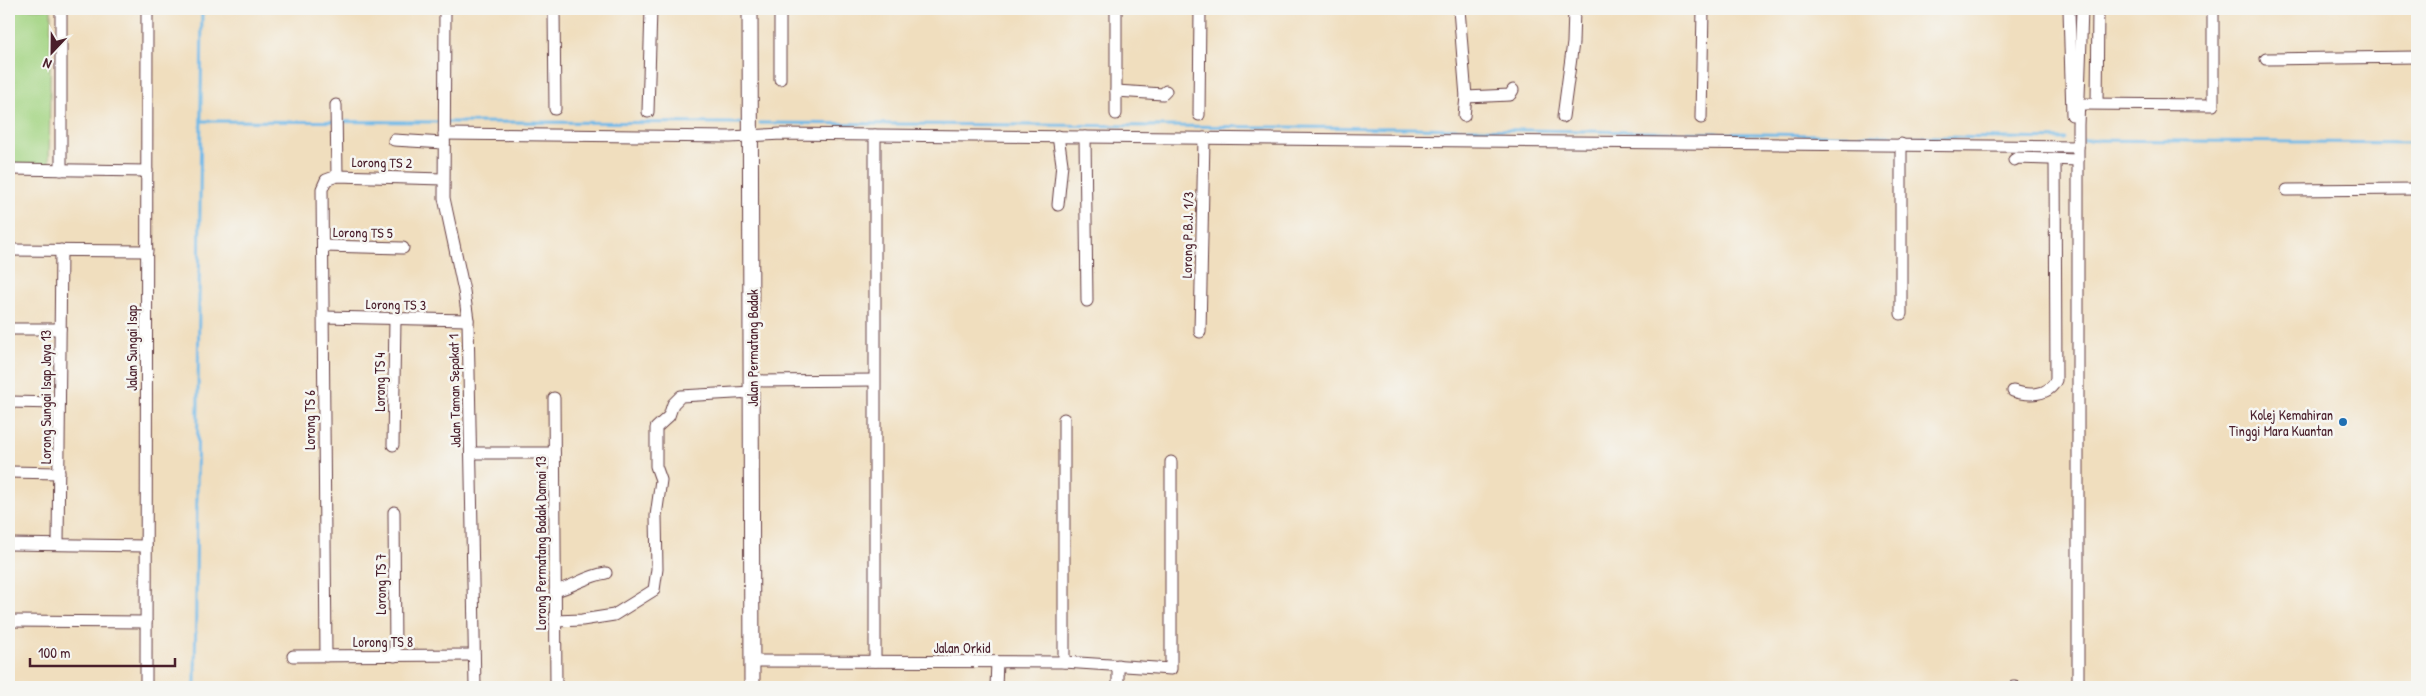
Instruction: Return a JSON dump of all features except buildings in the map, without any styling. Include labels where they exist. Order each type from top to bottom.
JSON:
[{"type":"main road","name":"Jalan Permatang Badak","points":[[750,9],[752,687]]},
{"type":"street","points":[[61,170],[62,9]]},
{"type":"street","name":"Jalan Sungai Isap","points":[[146,687],[147,9]]},
{"type":"street","name":"Jalan Taman Sepakat 1","points":[[445,9],[444,179],[446,217],[464,291],[468,320],[474,655]]},
{"type":"street","points":[[554,9],[555,109]]},
{"type":"street","points":[[648,112],[651,9]]},
{"type":"street","points":[[780,9],[780,79]]},
{"type":"street","points":[[1116,9],[1116,114]]},
{"type":"street","points":[[1199,115],[1200,9]]},
{"type":"street","points":[[1460,9],[1466,97],[1464,116]]},
{"type":"street","points":[[1563,117],[1574,9]]},
{"type":"street","points":[[1701,118],[1703,9]]},
{"type":"street","points":[[2069,9],[2072,115]]},
{"type":"street","points":[[2078,687],[2078,147],[2082,9]]},
{"type":"street","points":[[2097,103],[2098,9]]},
{"type":"street","points":[[2080,104],[2212,105],[2213,9]]},
{"type":"street","points":[[2266,58],[2417,57]]},
{"type":"street","points":[[1466,97],[1510,94],[1513,90]]},
{"type":"street","points":[[1116,91],[1163,94],[1166,91]]},
{"type":"street","points":[[336,109],[337,176]]},
{"type":"street","points":[[394,140],[444,135],[875,135],[2078,147]]},
{"type":"street","points":[[875,135],[875,661]]},
{"type":"street","points":[[1058,136],[1062,164],[1058,205]]},
{"type":"street","points":[[1085,137],[1087,301]]},
{"type":"street","name":"Lorong P.B.J. 1/3","points":[[1200,332],[1204,138]]},
{"type":"street","points":[[1901,144],[1901,314]]},
{"type":"street","points":[[2014,160],[2017,158],[2078,160]]},
{"type":"street","points":[[2013,391],[2043,393],[2049,391],[2056,380],[2055,160]]},
{"type":"street","points":[[9,170],[147,171]]},
{"type":"street","name":"Lorong TS 2","points":[[323,184],[331,177],[337,176],[444,179]]},
{"type":"street","name":"Lorong TS 6","points":[[323,184],[326,656]]},
{"type":"street","points":[[2287,190],[2417,189]]},
{"type":"street","name":"Lorong TS 5","points":[[323,246],[403,248]]},
{"type":"street","points":[[9,250],[146,251]]},
{"type":"street","name":"Lorong Sungai Isap Jaya 13","points":[[58,544],[61,250]]},
{"type":"street","name":"Lorong TS 3","points":[[323,317],[468,320]]},
{"type":"street","name":"Lorong TS 4","points":[[394,319],[394,445]]},
{"type":"street","points":[[9,329],[60,329]]},
{"type":"street","points":[[556,621],[582,620],[614,615],[654,590],[657,569],[656,516],[661,480],[656,466],[656,428],[669,416],[673,404],[681,396],[752,387],[874,380]]},
{"type":"street","name":"Lorong Permatang Badak Damai 13","points":[[554,398],[556,687]]},
{"type":"street","points":[[9,402],[59,402]]},
{"type":"street","points":[[1064,419],[1064,662]]},
{"type":"street","points":[[471,453],[554,453]]},
{"type":"street","name":"Jalan Orkid","points":[[752,661],[1064,662],[1171,669],[1171,462]]},
{"type":"street","points":[[9,472],[59,473]]},
{"type":"street","name":"Lorong TS 7","points":[[394,512],[395,656]]},
{"type":"street","points":[[9,544],[146,546]]},
{"type":"street","points":[[555,591],[573,586],[590,575],[606,573]]},
{"type":"street","points":[[9,621],[146,622]]},
{"type":"street","points":[[474,655],[475,687]]},
{"type":"street","name":"Lorong TS 8","points":[[294,656],[474,655]]},
{"type":"street","points":[[996,687],[997,662]]},
{"type":"street","points":[[1118,665],[1118,687]]},
{"type":"green space","points":[[9,9],[51,9],[49,167],[9,166]]},
{"type":"waterway","points":[[195,687],[202,9]]},
{"type":"waterway","points":[[201,121],[743,123]]},
{"type":"waterway","points":[[760,123],[1412,128],[2065,139]]},
{"type":"waterway","points":[[2084,140],[2417,143]]},
{"type":"place","name":"Kolej Kemahiran Tinggi Mara Kuantan","points":[[2343,422]]}]
